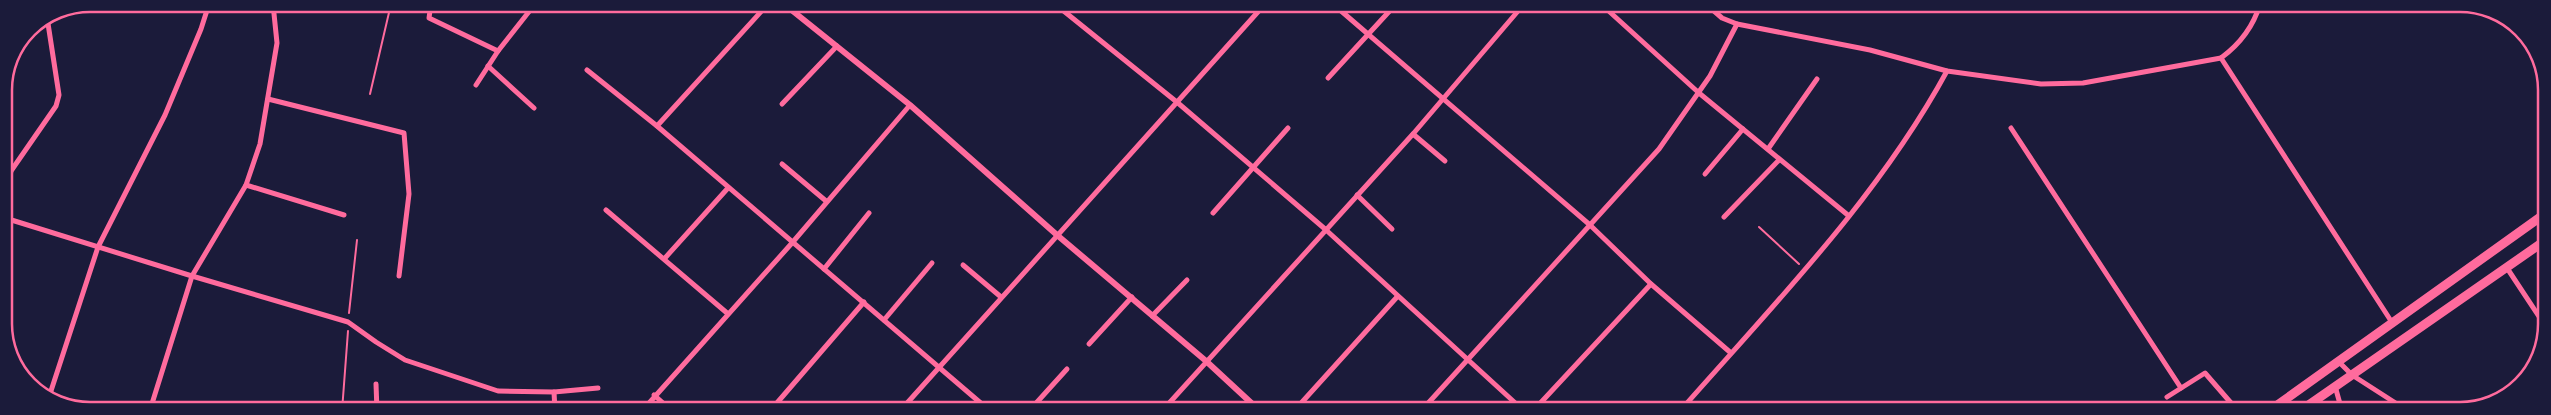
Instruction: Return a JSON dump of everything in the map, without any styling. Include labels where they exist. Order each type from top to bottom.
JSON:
[{"type":"main road","points":[[2282,402],[2393,325],[2538,219]]},
{"type":"main road","points":[[2313,402],[2538,246]]},
{"type":"street","points":[[51,391],[98,248],[165,115],[206,12]]},
{"type":"street","points":[[153,402],[192,276],[246,185],[260,144],[277,43],[274,12]]},
{"type":"street","points":[[430,12],[429,18],[498,51]]},
{"type":"street","points":[[476,84],[498,51],[529,12]]},
{"type":"street","points":[[657,126],[761,12]]},
{"type":"street","points":[[794,12],[910,105],[1250,402]]},
{"type":"street","points":[[1064,12],[1178,103],[1325,229],[1514,402]]},
{"type":"street","points":[[908,402],[1258,12]]},
{"type":"street","points":[[1342,12],[1442,100],[1590,225],[1650,284],[1731,353]]},
{"type":"street","points":[[1328,78],[1389,12]]},
{"type":"street","points":[[1170,402],[1413,134],[1517,12]]},
{"type":"street","points":[[1610,12],[1699,93],[1849,216]]},
{"type":"street","points":[[1715,12],[1722,18],[1737,24],[1870,50],[1947,71],[2041,84],[2082,83],[2221,58],[2235,48],[2255,22],[2258,12]]},
{"type":"street","points":[[1429,402],[1659,149],[1699,93],[1737,24]]},
{"type":"street","points":[[12,170],[56,106],[59,95],[48,25]]},
{"type":"street","points":[[782,104],[837,46]]},
{"type":"street","points":[[2221,58],[2393,325]]},
{"type":"street","points":[[488,66],[534,108]]},
{"type":"street","points":[[587,70],[657,126],[980,402]]},
{"type":"street","points":[[1688,402],[1805,270],[1849,216],[1897,154],[1947,71]]},
{"type":"street","points":[[1768,149],[1817,79]]},
{"type":"street","points":[[268,99],[404,133],[409,194],[399,276]]},
{"type":"street","points":[[649,402],[792,243],[910,105]]},
{"type":"street","points":[[1213,213],[1288,128]]},
{"type":"street","points":[[2010,128],[2181,388]]},
{"type":"street","points":[[1705,174],[1743,129]]},
{"type":"street","points":[[1413,134],[1445,161]]},
{"type":"street","points":[[1724,217],[1779,160]]},
{"type":"street","points":[[782,164],[826,201]]},
{"type":"street","points":[[246,185],[344,215]]},
{"type":"street","points":[[665,258],[728,188]]},
{"type":"street","points":[[1356,195],[1392,229]]},
{"type":"street","points":[[606,210],[728,313]]},
{"type":"street","points":[[824,269],[869,213]]},
{"type":"street","points":[[12,220],[98,248],[348,322],[405,360],[498,391],[554,392],[598,388]]},
{"type":"street","points":[[884,320],[932,263]]},
{"type":"street","points":[[963,264],[1001,297]]},
{"type":"street","points":[[2507,268],[2538,315]]},
{"type":"street","points":[[1152,316],[1187,280]]},
{"type":"street","points":[[1541,402],[1650,284]]},
{"type":"street","points":[[1089,344],[1132,297]]},
{"type":"street","points":[[1302,402],[1398,297]]},
{"type":"street","points":[[778,402],[864,302]]},
{"type":"street","points":[[2338,362],[2352,375],[2394,402]]},
{"type":"street","points":[[1036,402],[1067,369]]},
{"type":"street","points":[[2167,397],[2205,372],[2230,402]]},
{"type":"street","points":[[376,384],[377,402]]},
{"type":"street","points":[[2335,386],[2339,402]]},
{"type":"street","points":[[554,392],[555,402]]},
{"type":"street","points":[[654,395],[662,402]]},
{"type":"path","points":[[370,94],[389,12]]},
{"type":"path","points":[[1759,227],[1805,270]]}]
